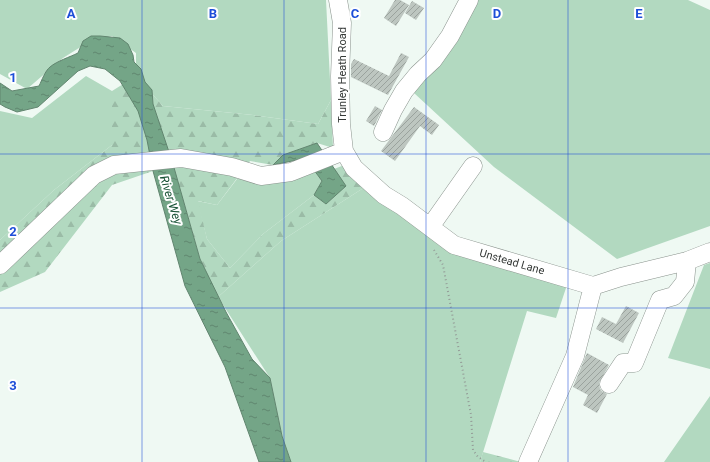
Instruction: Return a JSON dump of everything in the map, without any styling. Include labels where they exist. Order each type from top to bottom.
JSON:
[{"type":"street","name":"Trunley Heath Road","points":[[338,0],[342,23],[340,76],[341,124],[344,151]]},
{"type":"street","points":[[383,132],[404,91],[418,74],[433,60],[450,36],[469,0]]},
{"type":"street","points":[[0,265],[94,175],[114,165],[181,158],[232,167],[261,176],[291,172],[344,151]]},
{"type":"street","name":"Unstead Lane","points":[[344,151],[354,168],[384,195],[454,245],[593,286]]},
{"type":"street","points":[[430,227],[474,166]]},
{"type":"street","points":[[528,462],[575,356],[593,286],[621,277],[687,261],[710,252]]},
{"type":"street","points":[[609,384],[623,363],[634,364],[660,300],[674,296],[686,282],[687,261]]},
{"type":"path","points":[[432,246],[443,265],[471,415],[473,450],[478,457],[486,462]]},
{"type":"green space","points":[[0,0],[326,0],[331,100],[318,124],[253,115],[163,106],[136,76],[136,53],[112,36],[90,41],[63,58],[27,89],[0,74]]},
{"type":"green space","points":[[476,0],[688,0],[710,10],[710,226],[617,259],[494,167],[414,93]]},
{"type":"green space","points":[[86,76],[112,91],[112,145],[54,190],[0,240],[0,111],[32,118]]},
{"type":"green space","points":[[136,76],[163,106],[253,115],[318,124],[331,100],[333,148],[317,143],[283,155],[273,165],[250,161],[217,205],[198,201],[207,239],[230,268],[263,234],[314,195],[326,204],[345,186],[334,169],[347,164],[365,187],[281,241],[218,297],[200,259],[186,209],[162,147],[153,171],[112,185],[45,272],[0,292],[0,240],[54,190],[112,145],[112,91]]},
{"type":"green space","points":[[314,170],[322,181],[314,195],[263,234],[230,268],[207,239],[197,201],[217,205],[237,179],[246,174]]},
{"type":"green space","points":[[365,187],[458,252],[567,285],[556,318],[527,311],[480,462],[291,462],[282,436],[270,378],[218,297],[281,241]]},
{"type":"green space","points":[[710,263],[710,369],[668,358],[704,265]]},
{"type":"green space","points":[[710,396],[710,462],[664,462]]},
{"type":"green space","points":[[483,452],[521,462],[480,462]]},
{"type":"water","name":"River Wey","points":[[91,36],[120,38],[128,44],[133,55],[134,62],[141,69],[145,82],[152,90],[153,104],[173,164],[200,259],[226,312],[252,359],[270,378],[282,436],[291,462],[259,462],[225,367],[185,286],[138,111],[120,81],[105,69],[90,66],[78,71],[38,107],[17,112],[0,104],[0,83],[12,91],[39,86],[45,73],[50,67],[78,53],[83,41]]},
{"type":"water","points":[[317,143],[346,186],[326,204],[314,195],[322,181],[314,170],[311,157],[273,165],[283,155]]},
{"type":"building","points":[[395,0],[400,0],[409,5],[396,26],[384,18]]},
{"type":"building","points":[[412,1],[424,8],[416,20],[405,13]]},
{"type":"building","points":[[401,53],[409,57],[388,95],[351,77],[351,64],[354,59],[389,76]]},
{"type":"building","points":[[375,106],[382,110],[374,126],[366,121]]},
{"type":"building","points":[[414,107],[439,125],[432,135],[420,126],[395,161],[381,151]]},
{"type":"building","points":[[626,306],[639,313],[623,343],[596,329],[602,317],[616,324]]},
{"type":"building","points":[[587,353],[609,365],[599,383],[600,389],[607,394],[597,413],[583,405],[588,395],[573,387]]}]
